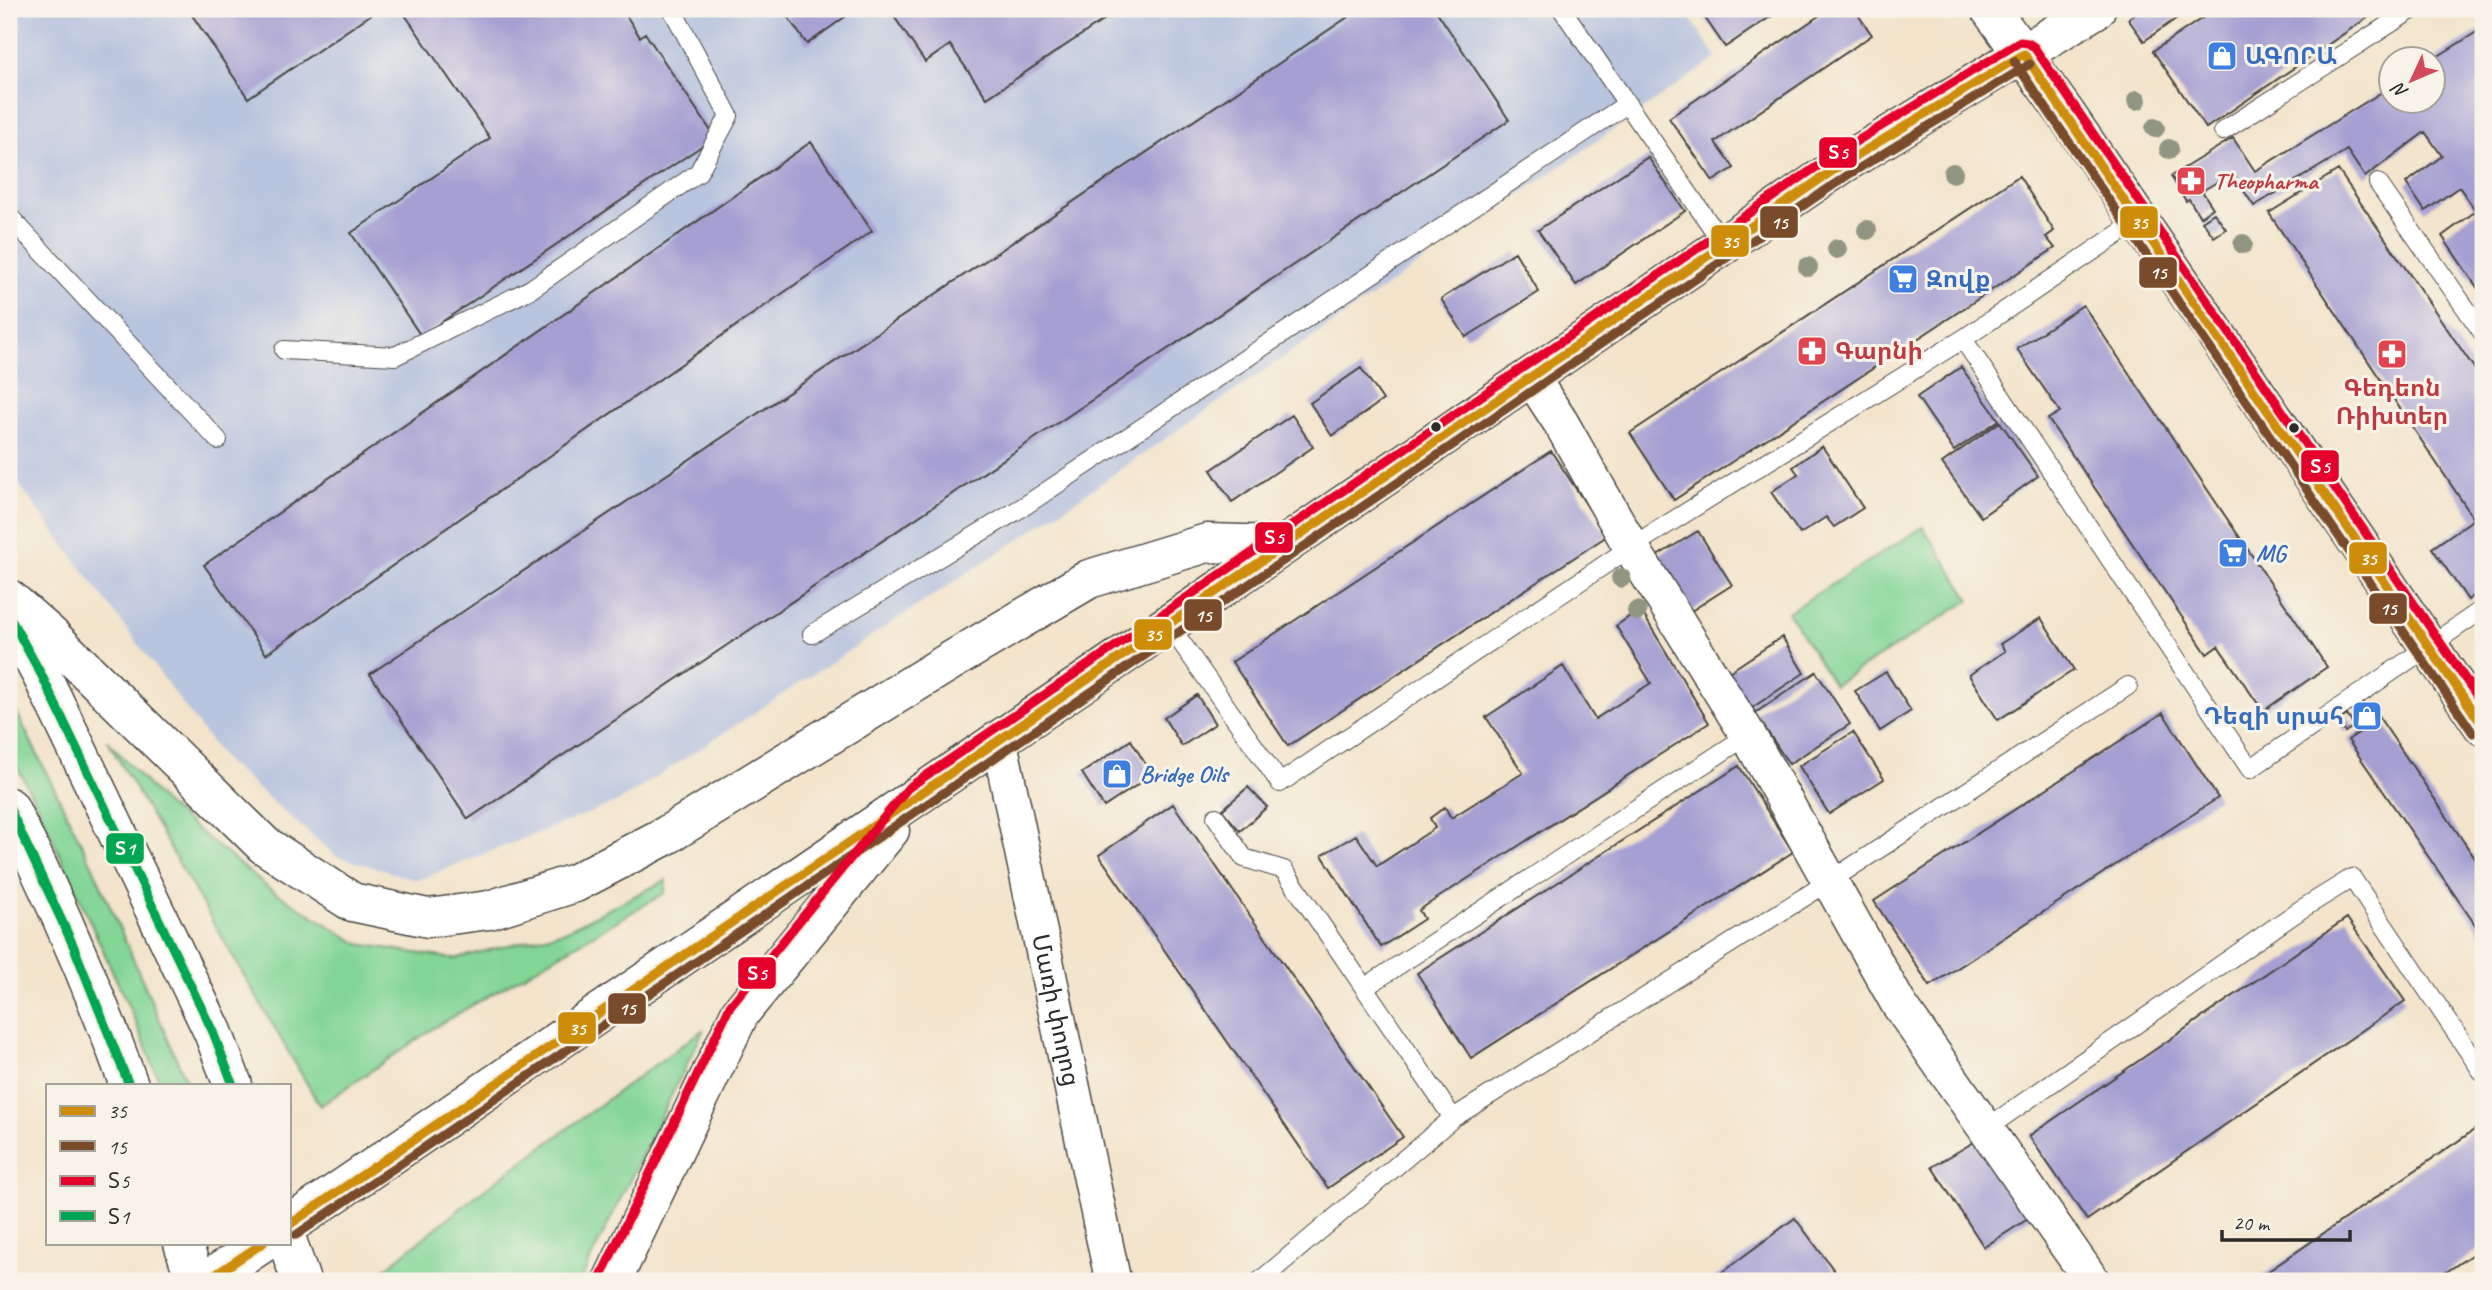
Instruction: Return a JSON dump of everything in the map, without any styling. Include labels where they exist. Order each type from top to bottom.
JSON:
[{"type":"main road","points":[[1990,9],[2139,220],[2483,726]]},
{"type":"main road","points":[[290,1224],[1841,165],[2096,9]]},
{"type":"main road","points":[[9,599],[50,635],[264,845],[352,902],[428,918],[489,910],[575,883],[667,835],[1089,579],[1207,543],[1284,545]]},
{"type":"main road","points":[[9,616],[41,674],[201,1007],[233,1084]]},
{"type":"main road","points":[[612,1281],[740,1013],[916,797]]},
{"type":"main road","points":[[9,807],[96,1000],[129,1084]]},
{"type":"main road","points":[[183,1244],[195,1281]]},
{"type":"main road","points":[[206,1281],[261,1244]]},
{"type":"main road","points":[[288,1244],[301,1281]]},
{"type":"street","points":[[1531,377],[1748,735],[1898,1003],[2092,1281]]},
{"type":"street","name":"Մառի փողոց","points":[[999,740],[1113,1281]]},
{"type":"lane","points":[[284,350],[395,356],[531,289],[698,173],[729,116],[672,9]]},
{"type":"lane","points":[[1562,9],[1724,245]]},
{"type":"lane","points":[[2223,131],[2413,9]]},
{"type":"lane","points":[[812,634],[1026,505],[1627,104]]},
{"type":"lane","points":[[2378,183],[2483,333]]},
{"type":"lane","points":[[9,216],[218,440]]},
{"type":"lane","points":[[1169,625],[1280,783],[1632,547],[1963,339],[2139,220]]},
{"type":"lane","points":[[1963,339],[2250,769],[2483,609]]},
{"type":"lane","points":[[1267,1279],[1453,1118],[1830,881],[2128,686]]},
{"type":"lane","points":[[1364,988],[1748,735]]},
{"type":"lane","points":[[1216,817],[1244,858],[1284,870],[1453,1118]]},
{"type":"lane","points":[[1987,1128],[2300,910],[2352,878],[2483,1073]]},
{"type":"lane","points":[[2478,1281],[2483,1278]]},
{"type":"shaded area","points":[[9,9],[1684,9],[1717,58],[1027,534],[620,801],[417,880],[336,856],[225,761],[9,471]]},
{"type":"green space","points":[[1923,527],[1970,600],[1834,685],[1788,612]]},
{"type":"green space","points":[[9,697],[93,867],[188,1084],[161,1084],[136,1023],[40,811],[9,751]]},
{"type":"green space","points":[[107,740],[163,802],[270,889],[359,944],[454,959],[565,931],[666,880],[665,893],[435,1027],[320,1106]]},
{"type":"green space","points":[[704,1029],[580,1281],[380,1281],[380,1273],[478,1194]]},
{"type":"building","points":[[188,9],[379,9],[248,98]]},
{"type":"building","points":[[401,9],[622,9],[640,37],[645,33],[715,137],[421,336],[351,233],[490,138]]},
{"type":"building","points":[[782,9],[856,9],[807,44]]},
{"type":"building","points":[[889,9],[1120,9],[987,98],[950,45],[925,62]]},
{"type":"building","points":[[1360,9],[1435,9],[1509,120],[468,819],[370,674]]},
{"type":"building","points":[[1699,9],[1782,9],[1725,47]]},
{"type":"building","points":[[1829,9],[1854,9],[1872,35],[1715,142],[1734,168],[1713,181],[1669,118]]},
{"type":"building","points":[[2143,9],[2190,9],[2144,41],[2128,19]]},
{"type":"building","points":[[2216,9],[2380,9],[2206,128],[2153,51]]},
{"type":"building","points":[[2483,28],[2483,296],[2442,236],[2476,211],[2459,187],[2425,211],[2406,183],[2442,156],[2425,132],[2365,177],[2347,150],[2254,206],[2232,173],[2202,191],[2213,208],[2200,217],[2189,199],[2186,201],[2171,176],[2233,138],[2255,171],[2376,96],[2376,116],[2446,116],[2446,51]]},
{"type":"building","points":[[811,142],[872,231],[266,654],[204,565]]},
{"type":"building","points":[[1648,157],[1685,211],[1576,285],[1538,230]]},
{"type":"building","points":[[2338,170],[2483,381],[2483,589],[2468,600],[2432,548],[2474,519],[2269,213]]},
{"type":"building","points":[[2019,176],[2054,231],[2046,237],[2055,248],[1674,500],[1630,433]]},
{"type":"building","points":[[2214,213],[2226,229],[2214,237],[2202,221]]},
{"type":"building","points":[[1515,252],[1539,292],[1466,337],[1441,299]]},
{"type":"building","points":[[2083,305],[2327,667],[2263,711],[2218,646],[2207,654],[2048,419],[2060,412],[2017,349]]},
{"type":"building","points":[[1961,367],[1999,420],[1954,451],[1917,397]]},
{"type":"building","points":[[1361,368],[1383,400],[1332,436],[1310,403]]},
{"type":"building","points":[[1292,415],[1313,447],[1232,502],[1211,470]]},
{"type":"building","points":[[2000,422],[2038,476],[1981,517],[1942,463]]},
{"type":"building","points":[[1822,446],[1863,508],[1834,527],[1826,517],[1800,534],[1771,492],[1798,474],[1793,467]]},
{"type":"building","points":[[1551,451],[1607,536],[1288,746],[1232,662]]},
{"type":"building","points":[[1698,531],[1732,585],[1691,611],[1657,556]]},
{"type":"building","points":[[1640,609],[1709,723],[1419,910],[1424,919],[1381,947],[1322,855],[1356,835],[1377,866],[1435,828],[1430,818],[1445,807],[1451,818],[1523,773],[1486,717],[1563,666],[1595,719],[1651,683],[1616,626]]},
{"type":"building","points":[[2041,618],[2074,670],[1998,720],[1969,675],[2005,651],[2000,644]]},
{"type":"building","points":[[1782,637],[1804,673],[1750,709],[1726,674]]},
{"type":"building","points":[[1816,672],[1850,724],[1789,764],[1755,713]]},
{"type":"building","points":[[1886,672],[1911,711],[1880,731],[1855,691]]},
{"type":"building","points":[[1197,695],[1215,724],[1182,746],[1164,718]]},
{"type":"building","points":[[2370,704],[2483,870],[2483,936],[2348,740],[2364,729],[2354,715]]},
{"type":"building","points":[[2163,713],[2218,798],[1930,986],[1874,901]]},
{"type":"building","points":[[2347,715],[2354,726],[2345,732],[2338,721]]},
{"type":"building","points":[[1853,732],[1884,779],[1829,814],[1799,766]]},
{"type":"building","name":"Bridge Oils","points":[[1131,740],[1152,775],[1104,807],[1082,773]]},
{"type":"building","points":[[1739,766],[1793,852],[1471,1058],[1417,973]]},
{"type":"building","points":[[1248,787],[1267,807],[1240,831],[1222,810]]},
{"type":"building","points":[[1173,804],[1403,1137],[1328,1188],[1099,855]]},
{"type":"building","points":[[2347,918],[2405,1001],[2087,1220],[2029,1136]]},
{"type":"building","points":[[2483,1124],[2483,1247],[2433,1281],[2254,1281]]},
{"type":"building","points":[[1979,1139],[2031,1217],[1984,1247],[1932,1167]]},
{"type":"building","points":[[1795,1218],[1842,1281],[1710,1281]]},
{"type":"transit line","name":"Տ5","points":[[601,1276],[730,1006],[908,788],[1834,155],[2020,42],[2034,47],[2483,705]]},
{"type":"transit line","name":"35","points":[[2024,54],[2483,726]]},
{"type":"transit line","name":"35","points":[[290,1224],[1841,165],[2024,54]]},
{"type":"transit line","name":"15","points":[[2014,61],[2473,733]]},
{"type":"transit line","name":"15","points":[[296,1235],[1848,175],[2030,64]]},
{"type":"transit line","name":"Տ1","points":[[9,616],[41,674],[213,1032],[233,1084]]},
{"type":"transit line","name":"Տ1","points":[[9,807],[73,945],[129,1084]]},
{"type":"transit line","name":"35","points":[[206,1281],[262,1244]]},
{"type":"place","name":"ԱԳՈՐԱ","points":[[2222,56]]},
{"type":"place","name":"Theopharma","points":[[2191,181]]},
{"type":"place","name":"Զովք","points":[[1903,279]]},
{"type":"place","name":"Գարնի","points":[[1812,351]]},
{"type":"place","name":"Գեդեոն Ռիխտեր","points":[[2392,354]]},
{"type":"place","name":"MG","points":[[2233,553]]},
{"type":"place","name":"Դեզի սրահ","points":[[2367,716]]},
{"type":"place","name":"Bridge Oils","points":[[1117,774]]}]
